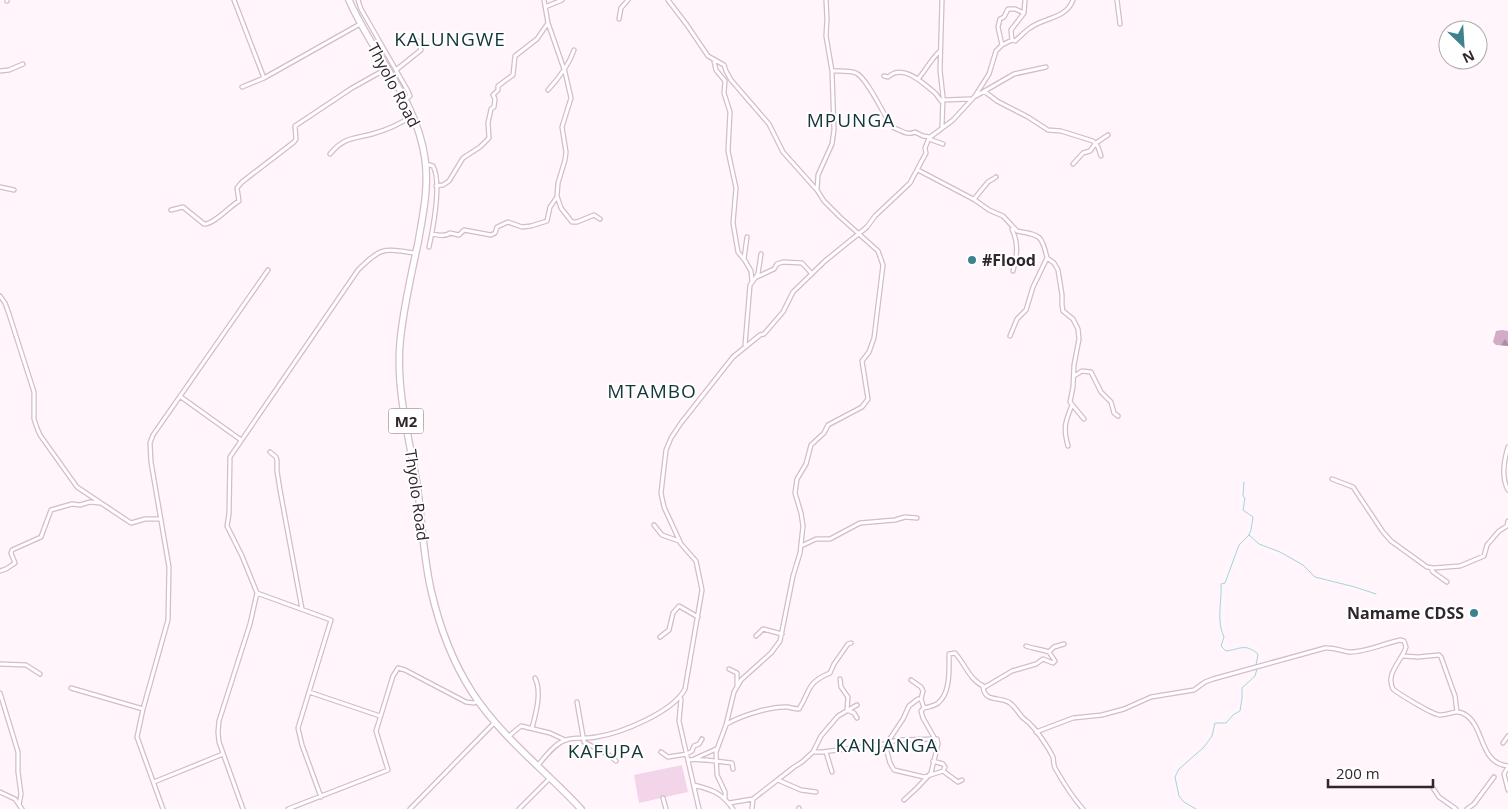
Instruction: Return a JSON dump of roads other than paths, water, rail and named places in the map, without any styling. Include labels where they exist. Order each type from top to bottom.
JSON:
[{"type":"highway","name":"Thyolo Road","points":[[349,0],[413,116],[421,136],[426,164],[426,199],[400,347],[404,408],[417,484],[431,590],[440,625],[453,656],[478,701],[580,809]]},
{"type":"street","points":[[234,0],[264,78]]},
{"type":"street","points":[[358,0],[410,94],[405,100]]},
{"type":"street","points":[[544,0],[548,23],[564,69],[571,98],[562,127],[566,152],[558,183],[557,196],[561,208],[572,222],[578,222],[594,215],[600,219]]},
{"type":"street","points":[[545,7],[562,0]]},
{"type":"street","points":[[619,19],[621,8],[628,0]]},
{"type":"street","points":[[668,0],[708,56],[724,65],[731,80],[769,124],[783,152],[817,190],[824,201],[878,251],[883,264],[874,338],[869,352],[862,361],[868,399],[862,407],[831,423],[811,445],[806,464],[795,484],[795,493],[803,526],[801,546],[780,641],[771,653],[737,686]]},
{"type":"street","points":[[817,190],[820,169],[834,138],[832,72],[826,36],[826,0]]},
{"type":"street","points":[[942,0],[940,75],[943,101],[942,128]]},
{"type":"street","points":[[1012,40],[1011,30],[1024,13],[1025,0]]},
{"type":"street","points":[[699,809],[679,721],[681,698],[685,690],[702,590],[696,561],[679,541],[662,500],[662,476],[666,450],[671,438],[733,357],[745,346],[764,334],[783,312],[793,292],[825,261],[859,234],[910,183],[926,153],[925,148],[930,138],[953,120],[973,98],[990,74],[996,51],[1002,45],[1012,40],[1015,41],[1030,27],[1066,12],[1073,0]]},
{"type":"street","points":[[1117,0],[1120,24]]},
{"type":"street","points":[[1002,45],[998,27],[1000,19],[1004,17],[1008,9],[1015,9],[1024,13]]},
{"type":"street","points":[[242,87],[264,78],[360,23]]},
{"type":"street","points":[[436,186],[443,185],[449,181],[463,158],[480,147],[489,138],[488,124],[491,109],[494,108],[493,95],[498,90],[498,86],[513,75],[515,56],[537,39],[548,23]]},
{"type":"street","points":[[396,70],[421,50],[418,41]]},
{"type":"street","points":[[548,90],[562,74],[574,50]]},
{"type":"street","points":[[918,79],[927,69],[931,60],[941,51]]},
{"type":"street","points":[[714,60],[716,70],[725,81],[724,93],[730,112],[728,151],[736,188],[733,223],[738,252],[751,271],[752,282],[747,306],[745,346]]},
{"type":"street","points":[[0,72],[23,64]]},
{"type":"street","points":[[884,76],[888,78],[893,73],[904,72],[918,79],[936,94],[939,100],[943,101],[973,98],[1014,74],[1046,68]]},
{"type":"street","points":[[171,210],[183,207],[204,224],[210,224],[229,207],[239,201],[237,188],[242,182],[294,142],[295,126],[352,88],[386,69]]},
{"type":"street","points":[[832,72],[854,72],[861,77],[894,128],[904,133],[915,132],[943,144]]},
{"type":"street","points":[[984,91],[996,101],[1028,117],[1048,130],[1074,134],[1096,143],[1101,156]]},
{"type":"street","points":[[330,154],[337,146],[356,136],[393,128],[413,116]]},
{"type":"street","points":[[1073,164],[1083,153],[1090,151],[1096,143],[1108,135]]},
{"type":"street","points":[[426,164],[431,165],[435,169],[436,186],[429,247]]},
{"type":"street","points":[[918,170],[1003,216],[1017,232],[1038,236],[1046,250],[1047,258],[1033,287],[1026,310],[1017,318],[1010,336]]},
{"type":"street","points":[[974,199],[988,182],[996,177]]},
{"type":"street","points":[[0,187],[14,190]]},
{"type":"street","points":[[432,234],[447,235],[450,233],[458,235],[464,230],[491,235],[495,233],[497,227],[508,222],[522,227],[531,226],[547,221],[550,207],[557,196]]},
{"type":"street","points":[[1010,224],[1016,237],[1018,252],[1012,271]]},
{"type":"street","points":[[746,262],[744,259],[747,237]]},
{"type":"street","points":[[244,809],[218,737],[219,721],[250,624],[257,593],[227,526],[230,457],[358,270],[379,251],[388,249],[416,253]]},
{"type":"street","points":[[752,282],[760,268],[761,254]]},
{"type":"street","points":[[1047,258],[1054,263],[1058,270],[1063,311],[1073,319],[1078,328],[1079,339],[1075,355],[1070,402],[1084,419]]},
{"type":"street","points":[[756,277],[774,269],[777,264],[782,262],[802,263],[812,274]]},
{"type":"street","points":[[163,809],[137,737],[143,708],[168,620],[169,566],[151,462],[150,443],[153,435],[268,270]]},
{"type":"street","points":[[0,296],[10,314],[34,392],[34,419],[40,435],[77,487],[131,523],[145,519],[161,519]]},
{"type":"street","points":[[1074,376],[1082,371],[1091,372],[1101,392],[1111,402],[1114,413],[1118,416]]},
{"type":"street","points":[[181,396],[241,440]]},
{"type":"street","points":[[1068,446],[1064,423],[1072,405]]},
{"type":"street","points":[[1508,447],[1504,469],[1508,490]]},
{"type":"street","points":[[270,452],[277,460],[280,490],[302,609]]},
{"type":"street","points":[[1332,479],[1353,487],[1391,541],[1416,560],[1431,568],[1433,572],[1447,582]]},
{"type":"street","points":[[0,571],[15,563],[11,553],[12,550],[41,537],[51,510],[72,504],[101,503]]},
{"type":"street","points":[[801,546],[816,539],[830,539],[860,523],[905,517],[917,518]]},
{"type":"street","points":[[1431,568],[1460,566],[1484,556],[1487,545],[1499,530],[1506,526],[1508,521]]},
{"type":"street","points":[[654,525],[662,535],[679,541]]},
{"type":"street","points":[[257,593],[331,620],[298,728],[302,745],[321,797]]},
{"type":"street","points":[[660,637],[669,630],[672,613],[679,606],[698,617]]},
{"type":"street","points":[[756,636],[763,629],[782,634]]},
{"type":"street","points":[[1036,732],[1073,718],[1102,715],[1124,709],[1151,697],[1194,690],[1205,682],[1326,648],[1349,652],[1400,640],[1404,641],[1406,645],[1403,656],[1391,677],[1393,689],[1437,714],[1457,712],[1465,714],[1476,724],[1481,740],[1492,759],[1499,764],[1508,766],[1504,774],[1508,790]]},
{"type":"street","points":[[726,725],[739,717],[759,711],[784,707],[799,709],[807,690],[816,679],[830,673],[834,664],[851,643]]},
{"type":"street","points":[[1049,652],[1054,647],[1064,644]]},
{"type":"street","points":[[904,800],[931,772],[938,744],[921,711],[924,708],[938,704],[944,697],[950,677],[949,654],[954,653],[962,660],[975,682],[983,687],[989,686],[1012,671],[1036,664],[1043,659],[1053,663],[1054,661],[1049,652],[1026,646]]},
{"type":"street","points":[[1403,656],[1439,655],[1441,657],[1455,696],[1457,712]]},
{"type":"street","points":[[0,664],[26,665],[40,674]]},
{"type":"street","points":[[288,809],[388,770],[376,734],[393,676],[398,668],[466,702],[474,703],[478,701]]},
{"type":"street","points":[[725,798],[725,792],[717,775],[716,762],[717,749],[737,686],[737,673],[729,669]]},
{"type":"street","points":[[532,728],[537,703],[538,684],[535,678]]},
{"type":"street","points":[[840,679],[841,687],[848,697],[848,710]]},
{"type":"street","points":[[911,680],[921,687],[923,691],[921,699],[924,708]]},
{"type":"street","points":[[983,687],[982,689],[987,696],[995,700],[1008,701],[1036,732],[1054,759],[1054,766],[1070,793],[1083,809]]},
{"type":"street","points":[[71,688],[143,708]]},
{"type":"street","points":[[309,692],[380,716]]},
{"type":"street","points":[[0,694],[18,752],[20,804]]},
{"type":"street","points":[[509,736],[519,726],[532,728],[565,740],[609,734],[638,723],[664,710],[681,698]]},
{"type":"street","points":[[921,699],[918,699],[909,706],[899,726],[886,744],[890,763],[894,770],[920,776],[943,771]]},
{"type":"street","points":[[576,702],[585,744],[609,755],[616,761]]},
{"type":"street","points":[[728,803],[754,798],[778,780],[812,752],[825,731],[838,716],[857,705]]},
{"type":"street","points":[[848,710],[854,713],[857,718]]},
{"type":"street","points":[[410,809],[495,721]]},
{"type":"street","points":[[1503,743],[1508,736]]},
{"type":"street","points":[[661,752],[668,757],[687,754],[702,739]]},
{"type":"street","points":[[812,752],[826,752],[886,744],[897,740],[935,739]]},
{"type":"street","points":[[538,765],[555,747],[565,740]]},
{"type":"street","points":[[688,760],[717,749]]},
{"type":"street","points":[[826,752],[832,772]]},
{"type":"street","points":[[154,782],[223,754]]},
{"type":"street","points":[[694,759],[732,763],[733,769]]},
{"type":"street","points":[[933,761],[943,764],[945,768],[943,771]]},
{"type":"street","points":[[943,771],[958,782],[962,780]]},
{"type":"street","points":[[1467,809],[1474,804],[1494,777]]},
{"type":"street","points":[[521,808],[550,778]]},
{"type":"street","points":[[778,780],[801,790],[816,792]]},
{"type":"street","points":[[694,785],[711,790],[725,798],[733,809]]},
{"type":"street","points":[[1433,788],[1438,797],[1456,809]]},
{"type":"street","points":[[0,792],[15,799],[22,809]]},
{"type":"street","points":[[663,798],[666,809]]},
{"type":"street","points":[[752,809],[754,798]]},
{"type":"street","points":[[727,808],[728,803]]},
{"type":"waterway","points":[[1244,482],[1243,496],[1245,498],[1243,510],[1253,517],[1249,535],[1259,544],[1280,552],[1303,565],[1315,577],[1376,594]]},
{"type":"waterway","points":[[1249,535],[1239,545],[1225,583],[1221,584],[1220,624],[1224,637],[1221,646],[1226,651],[1243,648],[1254,651],[1258,654],[1256,665]]},
{"type":"waterway","points":[[1196,809],[1184,802],[1179,796],[1175,777],[1179,769],[1204,747],[1212,736],[1215,723],[1226,723],[1233,715],[1240,711],[1242,688],[1255,676],[1257,669]]},
{"type":"place","name":"#Flood","points":[[972,260]]},
{"type":"place","name":"Namame CDSS","points":[[1474,613]]},
{"type":"district","name":"KALUNGWE","points":[[450,39]]},
{"type":"district","name":"MPUNGA","points":[[851,120]]},
{"type":"district","name":"MTAMBO","points":[[652,391]]},
{"type":"district","name":"KANJANGA","points":[[887,745]]},
{"type":"district","name":"KAFUPA","points":[[606,751]]}]
